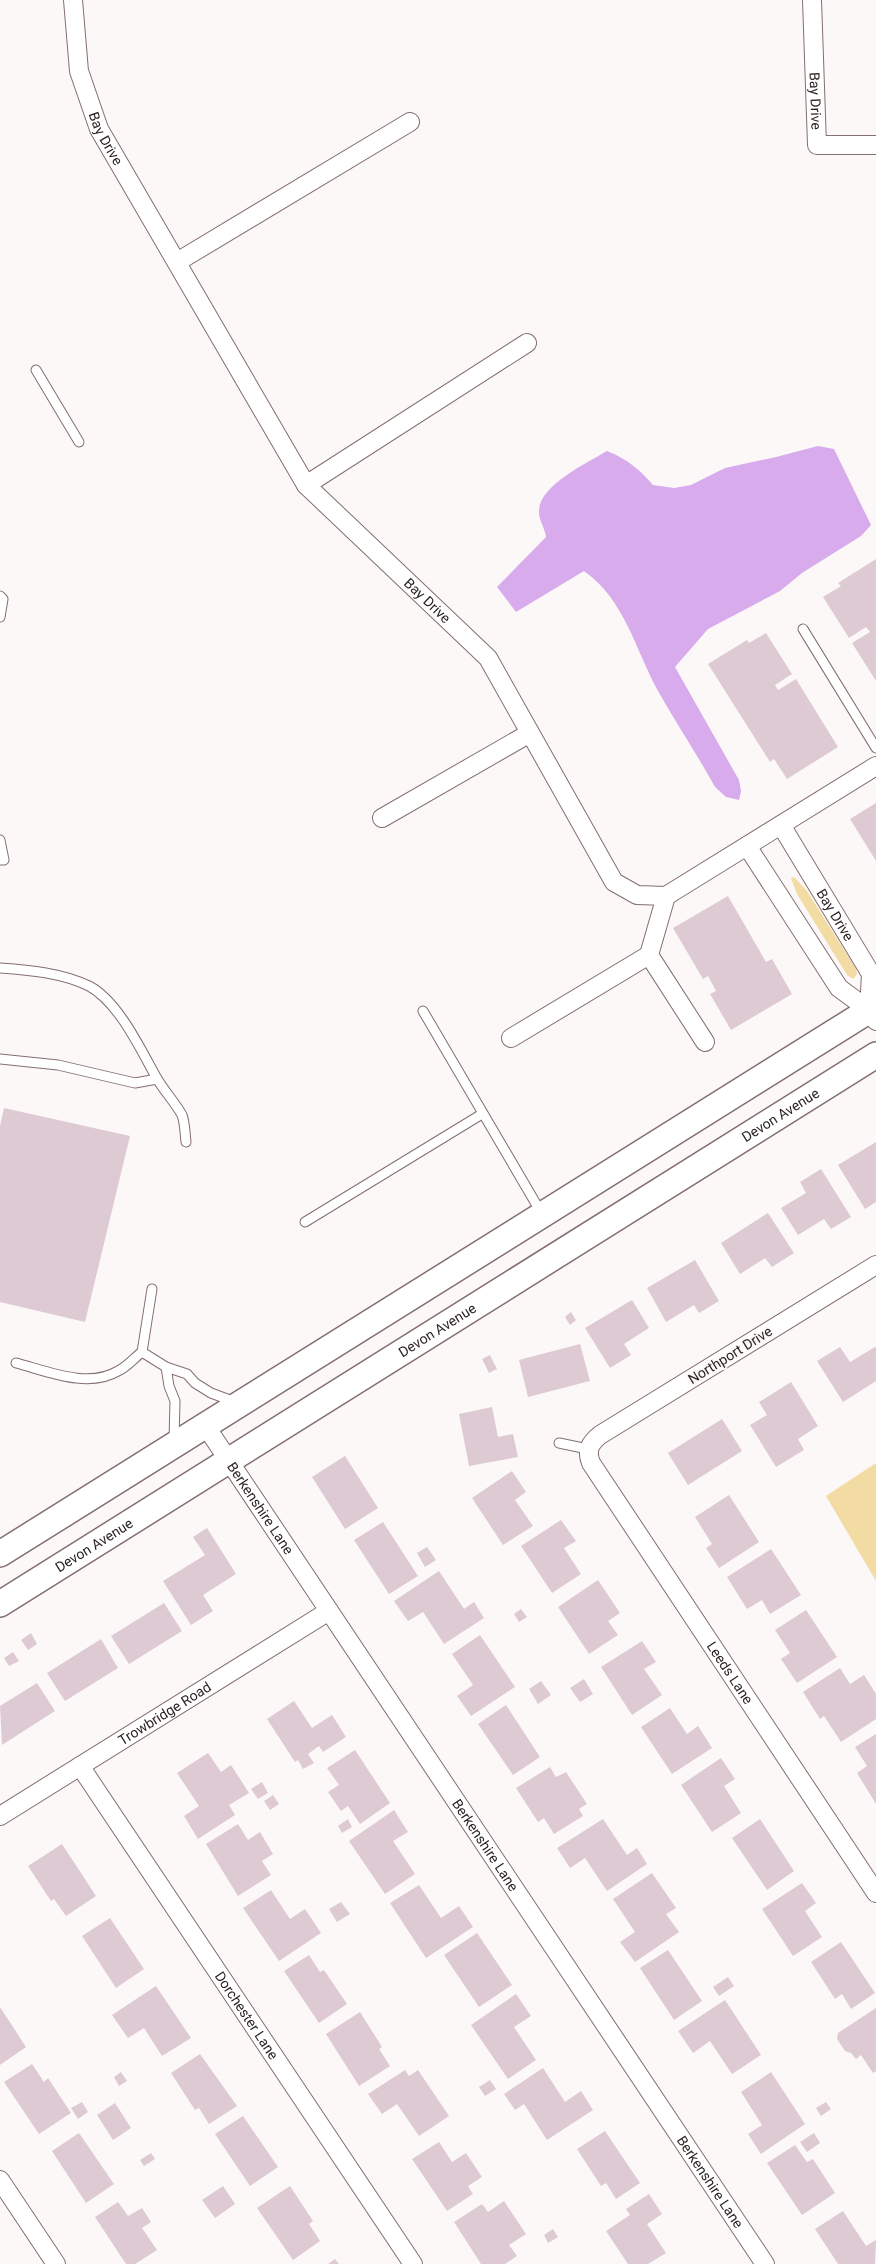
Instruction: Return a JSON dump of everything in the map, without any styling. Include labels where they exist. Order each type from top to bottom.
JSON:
[{"type":"main road","points":[[0,1554],[542,1215],[874,1013]]},
{"type":"main road","name":"Devon Avenue","points":[[0,1604],[876,1055]]},
{"type":"street","name":"Bay Drive","points":[[73,0],[79,71],[99,128],[306,485],[488,658],[614,882],[638,895],[666,896]]},
{"type":"street","name":"Bay Drive","points":[[812,0],[817,145],[876,144]]},
{"type":"street","points":[[177,262],[410,122]]},
{"type":"street","points":[[306,485],[527,343]]},
{"type":"street","points":[[382,818],[530,733]]},
{"type":"street","points":[[511,1038],[649,955],[666,896],[876,766]]},
{"type":"street","name":"Bay Drive","points":[[781,825],[871,974],[874,1013]]},
{"type":"street","points":[[747,846],[839,988],[874,1013]]},
{"type":"street","points":[[649,955],[705,1042]]},
{"type":"street","name":"Northport Drive","points":[[588,1449],[592,1441],[600,1435],[876,1265]]},
{"type":"street","name":"Berkenshire Lane","points":[[205,1425],[765,2264]]},
{"type":"street","name":"Leeds Lane","points":[[588,1449],[590,1462],[876,1894]]},
{"type":"street","name":"Trowbridge Road","points":[[0,1816],[329,1611]]},
{"type":"street","name":"Dorchester Lane","points":[[80,1766],[413,2264]]},
{"type":"street","points":[[0,2180],[56,2264]]},
{"type":"lane","points":[[36,370],[79,442]]},
{"type":"lane","points":[[0,596],[2,599],[0,617]]},
{"type":"lane","points":[[802,629],[876,748]]},
{"type":"lane","points":[[0,840],[4,860],[0,860]]},
{"type":"lane","points":[[0,968],[64,977],[91,987],[116,1010],[141,1048],[157,1079],[183,1117],[186,1142]]},
{"type":"lane","points":[[423,1011],[542,1215]]},
{"type":"lane","points":[[0,1059],[58,1065],[135,1083],[157,1079]]},
{"type":"lane","points":[[305,1222],[482,1114]]},
{"type":"lane","points":[[16,1363],[76,1378],[96,1378],[118,1372],[142,1352],[152,1289]]},
{"type":"lane","points":[[142,1352],[166,1367],[187,1374],[195,1383],[211,1393],[240,1404]]},
{"type":"lane","points":[[166,1367],[169,1386],[175,1402],[174,1445]]},
{"type":"lane","points":[[559,1443],[588,1449]]},
{"type":"shaded area","points":[[818,446],[834,449],[871,525],[861,536],[802,573],[780,591],[708,629],[675,667],[739,780],[741,791],[739,800],[726,797],[715,787],[658,691],[628,626],[610,596],[598,583],[584,571],[516,612],[497,587],[546,537],[539,510],[541,501],[547,492],[577,468],[607,451],[621,457],[632,465],[653,485],[674,488],[691,485],[725,468]]},
{"type":"shaded area","points":[[794,877],[807,891],[856,969],[857,974],[853,979],[847,975],[797,894],[791,878]]},
{"type":"shaded area","points":[[876,1463],[876,1581],[826,1496]]},
{"type":"building","points":[[876,559],[876,681],[852,643],[870,632],[866,627],[849,638],[823,597],[841,586],[838,583]]},
{"type":"building","points":[[766,633],[792,674],[775,685],[778,690],[796,679],[838,747],[787,779],[774,759],[770,762],[708,664],[747,640],[749,643]]},
{"type":"building","points":[[876,803],[876,861],[850,819]]},
{"type":"building","points":[[728,896],[766,962],[772,959],[792,994],[731,1030],[710,994],[716,991],[708,976],[703,979],[673,928]]},
{"type":"building","points":[[4,1108],[130,1136],[85,1322],[0,1302],[0,1126]]},
{"type":"building","points":[[876,1142],[876,1202],[865,1209],[838,1165]]},
{"type":"building","points":[[821,1169],[851,1217],[831,1229],[824,1219],[798,1235],[781,1208],[806,1193],[800,1182]]},
{"type":"building","points":[[768,1213],[794,1253],[772,1267],[765,1258],[740,1274],[721,1243]]},
{"type":"building","points":[[695,1260],[719,1301],[699,1313],[694,1305],[666,1322],[647,1288]]},
{"type":"building","points":[[632,1300],[649,1328],[624,1344],[631,1355],[610,1368],[585,1328]]},
{"type":"building","points":[[571,1312],[576,1320],[570,1325],[565,1317]]},
{"type":"building","points":[[580,1344],[590,1381],[528,1397],[519,1360]]},
{"type":"building","points":[[840,1347],[850,1362],[876,1348],[876,1381],[843,1402],[817,1361]]},
{"type":"building","points":[[490,1355],[497,1369],[489,1373],[482,1359]]},
{"type":"building","points":[[791,1382],[818,1426],[798,1439],[804,1450],[776,1467],[750,1425],[767,1415],[759,1402]]},
{"type":"building","points":[[492,1407],[498,1437],[513,1434],[518,1457],[469,1466],[459,1414]]},
{"type":"building","points":[[722,1419],[742,1451],[688,1485],[668,1453]]},
{"type":"building","points":[[345,1456],[378,1508],[345,1529],[312,1477]]},
{"type":"building","points":[[512,1471],[526,1492],[515,1500],[533,1526],[503,1545],[472,1498]]},
{"type":"building","points":[[729,1495],[759,1542],[719,1568],[706,1548],[712,1544],[695,1517]]},
{"type":"building","points":[[561,1520],[576,1541],[564,1548],[581,1574],[552,1593],[521,1546]]},
{"type":"building","points":[[383,1522],[418,1576],[389,1594],[354,1540]]},
{"type":"building","points":[[207,1528],[236,1574],[203,1595],[213,1611],[191,1625],[163,1581],[205,1555],[193,1537]]},
{"type":"building","points":[[427,1547],[436,1560],[425,1567],[417,1553]]},
{"type":"building","points":[[771,1549],[801,1595],[770,1614],[762,1600],[747,1609],[727,1577]]},
{"type":"building","points":[[439,1571],[464,1609],[474,1602],[484,1618],[444,1644],[423,1612],[408,1621],[394,1601]]},
{"type":"building","points":[[598,1580],[620,1613],[608,1621],[618,1635],[589,1654],[558,1607]]},
{"type":"building","points":[[164,1603],[182,1631],[129,1664],[111,1636]]},
{"type":"building","points":[[521,1609],[527,1617],[519,1622],[514,1614]]},
{"type":"building","points":[[806,1610],[837,1657],[797,1683],[781,1659],[790,1653],[775,1630]]},
{"type":"building","points":[[31,1633],[37,1644],[28,1650],[21,1640]]},
{"type":"building","points":[[480,1635],[515,1687],[471,1716],[457,1696],[473,1685],[452,1654]]},
{"type":"building","points":[[101,1639],[118,1668],[65,1701],[47,1673]]},
{"type":"building","points":[[642,1641],[656,1662],[644,1669],[662,1695],[632,1715],[601,1667]]},
{"type":"building","points":[[13,1652],[19,1661],[9,1666],[4,1658]]},
{"type":"building","points":[[840,1668],[850,1684],[864,1675],[876,1694],[876,1719],[841,1742],[824,1716],[820,1719],[803,1692]]},
{"type":"building","points":[[584,1679],[593,1694],[580,1702],[570,1688]]},
{"type":"building","points":[[541,1681],[551,1695],[538,1704],[529,1689]]},
{"type":"building","points":[[37,1683],[55,1711],[2,1745],[0,1706]]},
{"type":"building","points":[[294,1701],[312,1728],[332,1715],[346,1737],[323,1752],[319,1746],[308,1754],[314,1763],[303,1769],[298,1760],[295,1762],[267,1719]]},
{"type":"building","points":[[506,1705],[540,1757],[513,1775],[478,1724]]},
{"type":"building","points":[[670,1708],[687,1734],[698,1726],[712,1748],[672,1774],[641,1727]]},
{"type":"building","points":[[876,1734],[876,1804],[857,1773],[867,1766],[855,1747]]},
{"type":"building","points":[[355,1750],[390,1803],[360,1824],[348,1806],[341,1811],[328,1792],[339,1785],[327,1768]]},
{"type":"building","points":[[208,1753],[221,1772],[231,1765],[249,1793],[229,1805],[235,1815],[198,1839],[184,1816],[199,1806],[177,1773]]},
{"type":"building","points":[[721,1758],[735,1779],[724,1786],[741,1813],[712,1832],[681,1785]]},
{"type":"building","points":[[550,1767],[556,1777],[566,1772],[587,1804],[579,1809],[583,1816],[554,1834],[544,1818],[538,1822],[516,1788]]},
{"type":"building","points":[[262,1782],[268,1793],[258,1799],[251,1789]]},
{"type":"building","points":[[273,1795],[279,1804],[270,1810],[264,1801]]},
{"type":"building","points":[[394,1810],[408,1832],[393,1841],[415,1874],[385,1894],[349,1841]]},
{"type":"building","points":[[348,1819],[352,1827],[342,1833],[338,1826]]},
{"type":"building","points":[[603,1819],[627,1855],[637,1848],[647,1864],[607,1891],[585,1858],[570,1868],[557,1848]]},
{"type":"building","points":[[760,1819],[794,1871],[767,1890],[732,1838]]},
{"type":"building","points":[[238,1824],[248,1840],[260,1832],[273,1854],[262,1861],[271,1875],[238,1896],[206,1844]]},
{"type":"building","points":[[62,1844],[96,1896],[66,1916],[54,1899],[51,1901],[28,1866]]},
{"type":"building","points":[[652,1873],[676,1908],[666,1914],[679,1932],[635,1962],[620,1942],[635,1932],[613,1899]]},
{"type":"building","points":[[802,1883],[816,1903],[805,1911],[822,1937],[793,1956],[762,1909]]},
{"type":"building","points":[[419,1885],[441,1918],[459,1906],[473,1927],[426,1958],[390,1903]]},
{"type":"building","points":[[271,1890],[290,1919],[305,1909],[321,1933],[279,1961],[243,1908]]},
{"type":"building","points":[[341,1902],[350,1914],[337,1922],[329,1909]]},
{"type":"building","points":[[110,1918],[144,1969],[116,1988],[82,1936]]},
{"type":"building","points":[[477,1933],[512,1985],[479,2007],[444,1955]]},
{"type":"building","points":[[841,1942],[875,1993],[851,2009],[842,1994],[835,1999],[811,1962]]},
{"type":"building","points":[[668,1950],[702,2001],[674,2020],[640,1968]]},
{"type":"building","points":[[309,1955],[320,1972],[324,1970],[347,2004],[319,2023],[284,1971]]},
{"type":"building","points":[[728,1977],[734,1986],[719,1996],[713,1987]]},
{"type":"building","points":[[156,1986],[191,2038],[162,2056],[144,2028],[128,2038],[112,2015]]},
{"type":"building","points":[[516,1994],[531,2016],[514,2027],[536,2060],[508,2079],[471,2025]]},
{"type":"building","points":[[725,2000],[761,2055],[732,2074],[710,2041],[693,2053],[678,2031]]},
{"type":"building","points":[[0,2007],[26,2047],[0,2065]]},
{"type":"building","points":[[876,2008],[876,2071],[873,2073],[861,2055],[856,2059],[851,2053],[845,2051],[837,2039],[838,2033]]},
{"type":"building","points":[[360,2012],[382,2047],[379,2049],[390,2066],[359,2086],[326,2034]]},
{"type":"building","points":[[200,2054],[237,2106],[209,2124],[199,2108],[195,2110],[171,2073]]},
{"type":"building","points":[[32,2064],[44,2082],[48,2078],[71,2113],[39,2134],[4,2082]]},
{"type":"building","points":[[543,2068],[565,2102],[581,2091],[593,2110],[547,2140],[524,2104],[515,2110],[504,2094]]},
{"type":"building","points":[[405,2070],[409,2076],[418,2070],[449,2116],[419,2136],[397,2104],[382,2114],[368,2094]]},
{"type":"building","points":[[121,2072],[127,2081],[119,2086],[114,2077]]},
{"type":"building","points":[[771,2072],[805,2124],[761,2154],[748,2134],[762,2125],[741,2092]]},
{"type":"building","points":[[490,2080],[496,2089],[485,2096],[479,2087]]},
{"type":"building","points":[[82,2102],[88,2112],[78,2119],[71,2108]]},
{"type":"building","points":[[826,2102],[831,2109],[821,2116],[816,2108]]},
{"type":"building","points":[[115,2103],[131,2128],[113,2140],[97,2115]]},
{"type":"building","points":[[243,2116],[278,2167],[250,2186],[215,2134]]},
{"type":"building","points":[[605,2131],[640,2183],[616,2199],[606,2183],[601,2186],[577,2149]]},
{"type":"building","points":[[79,2133],[114,2184],[86,2203],[52,2151]]},
{"type":"building","points":[[814,2133],[820,2143],[807,2152],[800,2142]]},
{"type":"building","points":[[439,2142],[452,2162],[466,2153],[482,2177],[468,2186],[473,2194],[447,2211],[412,2159]]},
{"type":"building","points":[[795,2145],[807,2162],[813,2159],[835,2193],[802,2215],[767,2163]]},
{"type":"building","points":[[151,2153],[155,2159],[144,2166],[140,2160]]},
{"type":"building","points":[[223,2186],[235,2204],[215,2218],[202,2200]]},
{"type":"building","points":[[290,2186],[313,2221],[309,2224],[320,2241],[293,2260],[257,2208]]},
{"type":"building","points":[[649,2194],[662,2214],[647,2224],[666,2253],[648,2264],[628,2264],[606,2231],[630,2215],[626,2209]]},
{"type":"building","points":[[504,2201],[526,2234],[509,2245],[517,2256],[505,2264],[481,2264],[454,2222],[482,2204],[488,2212]]},
{"type":"building","points":[[118,2202],[128,2216],[142,2208],[151,2222],[142,2228],[157,2250],[135,2264],[126,2264],[95,2217]]},
{"type":"building","points":[[843,2211],[866,2246],[876,2240],[875,2264],[838,2264],[815,2229]]},
{"type":"building","points":[[553,2229],[558,2237],[548,2243],[544,2235]]},
{"type":"building","points":[[335,2259],[339,2264],[328,2264]]}]
